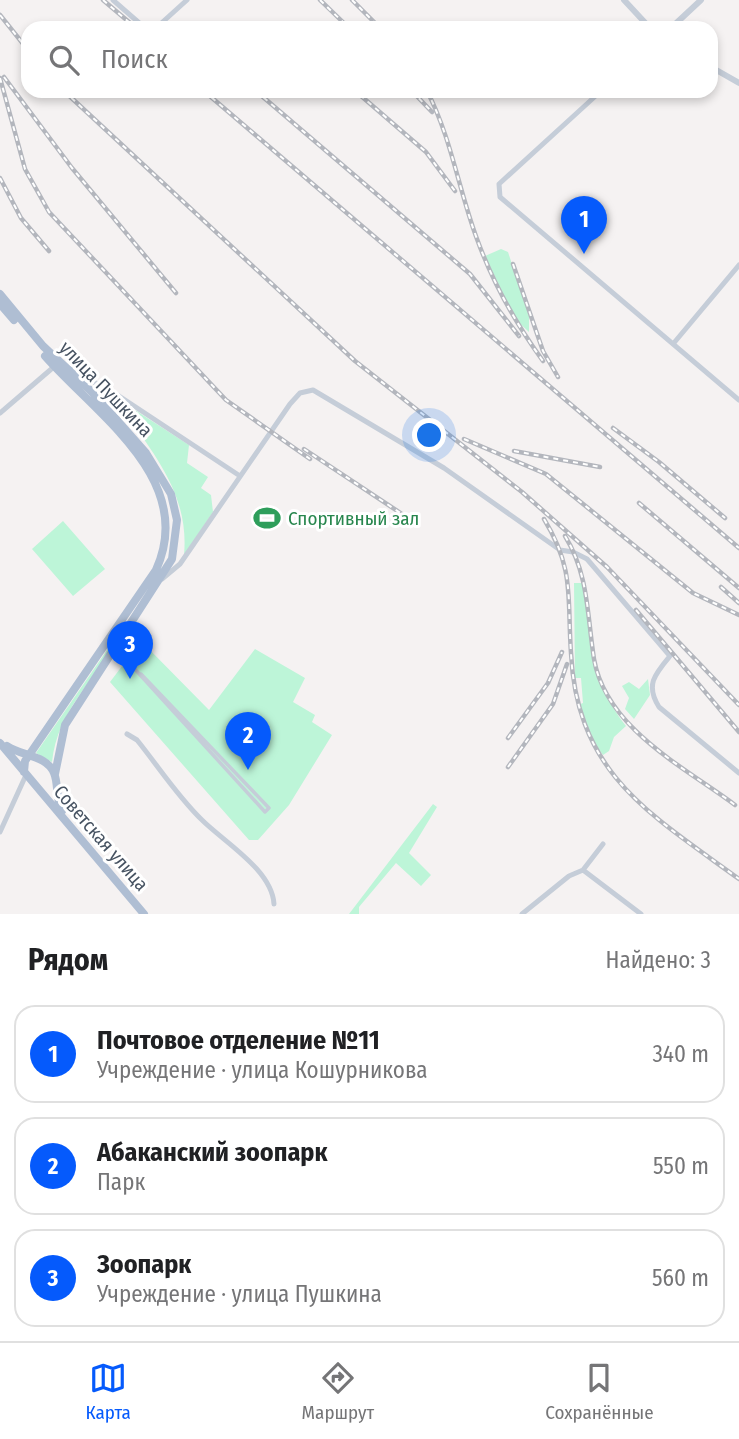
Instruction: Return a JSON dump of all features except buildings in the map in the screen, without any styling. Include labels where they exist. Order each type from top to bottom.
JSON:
[{"type":"main road","name":"улица Пушкина","points":[[0,294],[57,365],[92,392],[134,438],[160,472],[172,494],[177,520],[176,542],[162,579],[65,725],[55,777],[59,806],[78,833]]},
{"type":"main road","name":"улица Пушкина","points":[[0,304],[102,414],[144,464],[164,501],[168,522],[166,544],[156,570],[28,756]]},
{"type":"main road","points":[[16,752],[30,747],[46,730]]},
{"type":"main road","points":[[0,741],[16,752],[47,763],[55,777],[44,789],[33,783]]},
{"type":"main road","points":[[0,741],[25,774]]},
{"type":"main road","points":[[25,774],[28,756]]},
{"type":"main road","name":"Советская улица","points":[[25,774],[145,914]]},
{"type":"street","points":[[113,0],[139,21]]},
{"type":"street","points":[[164,21],[187,0]]},
{"type":"street","points":[[624,0],[644,21]]},
{"type":"street","points":[[678,21],[701,0]]},
{"type":"street","points":[[718,71],[739,83]]},
{"type":"street","points":[[593,98],[499,184],[500,197],[739,400]]},
{"type":"street","points":[[673,344],[739,264]]},
{"type":"street","points":[[0,413],[57,365],[76,369],[240,476]]},
{"type":"street","points":[[162,579],[180,564],[300,393],[313,390],[353,411],[444,468],[560,550],[573,552],[587,559],[670,656],[650,685],[652,696],[659,707],[739,773]]},
{"type":"street","points":[[132,666],[265,812],[269,808],[146,676],[141,674]]},
{"type":"street","points":[[127,734],[137,740],[201,820],[256,867],[274,895],[274,904]]},
{"type":"street","points":[[0,832],[25,774]]},
{"type":"street","points":[[522,914],[569,876],[583,870],[603,844]]},
{"type":"street","points":[[583,870],[641,914]]},
{"type":"green space","points":[[501,249],[508,252],[529,316],[529,332],[515,319],[485,256]]},
{"type":"green space","points":[[101,388],[189,445],[187,463],[208,477],[201,488],[211,495],[213,512],[184,555],[182,517],[171,484],[131,421],[133,417],[126,408],[119,408]]},
{"type":"green space","points":[[63,521],[105,569],[73,596],[32,549]]},
{"type":"green space","points":[[574,583],[583,583],[598,674],[613,708],[626,726],[614,737],[609,751],[603,755],[596,746],[578,705],[583,703],[581,678],[575,678]]},
{"type":"green space","points":[[114,640],[61,727],[52,762],[36,753]]},
{"type":"green space","points":[[141,641],[209,710],[255,649],[305,678],[293,702],[315,715],[312,722],[332,735],[289,805],[258,840],[249,840],[110,682]]},
{"type":"green space","points":[[648,679],[650,695],[634,719],[625,709],[629,698],[622,686],[629,682],[639,689]]},
{"type":"green space","points":[[433,804],[437,807],[409,853],[431,875],[421,886],[396,863],[359,907],[359,914],[349,914]]},
{"type":"railway","points":[[103,0],[128,21]]},
{"type":"railway","points":[[320,0],[342,21]]},
{"type":"railway","points":[[352,0],[373,21]]},
{"type":"railway","points":[[0,15],[21,41]]},
{"type":"railway","points":[[4,77],[72,168],[176,293]]},
{"type":"railway","points":[[0,78],[25,169],[49,212],[226,400],[310,459]]},
{"type":"railway","points":[[72,98],[355,361],[522,492],[607,567],[739,705]]},
{"type":"railway","points":[[212,98],[739,548]]},
{"type":"railway","points":[[264,98],[470,274],[519,336]]},
{"type":"railway","points":[[363,98],[426,152],[455,191]]},
{"type":"railway","points":[[419,98],[432,112]]},
{"type":"railway","points":[[430,98],[449,145],[483,255],[506,303],[543,361]]},
{"type":"railway","points":[[0,178],[21,218],[49,251]]},
{"type":"railway","points":[[513,264],[543,351],[558,377]]},
{"type":"railway","points":[[613,428],[659,462],[725,518]]},
{"type":"railway","points":[[464,439],[546,474],[693,593],[739,615]]},
{"type":"railway","points":[[304,449],[405,516]]},
{"type":"railway","points":[[514,451],[600,467]]},
{"type":"railway","points":[[639,503],[739,588]]},
{"type":"railway","points":[[544,519],[561,554],[568,584],[576,695],[587,730],[603,761],[648,811],[739,879]]},
{"type":"railway","points":[[565,536],[583,580],[594,659],[601,684],[614,706],[650,744],[735,805]]},
{"type":"railway","points":[[721,587],[739,603]]},
{"type":"railway","points":[[636,610],[739,732]]},
{"type":"railway","points":[[508,738],[548,683],[562,652]]},
{"type":"railway","points":[[508,767],[553,704],[567,664]]},
{"type":"place","name":"Почтовое отделение №11","points":[[584,254]]},
{"type":"place","name":"Спортивный зал","points":[[267,518]]},
{"type":"place","name":"Зоопарк","points":[[130,679]]},
{"type":"place","name":"Абаканский зоопарк","points":[[248,770]]}]
